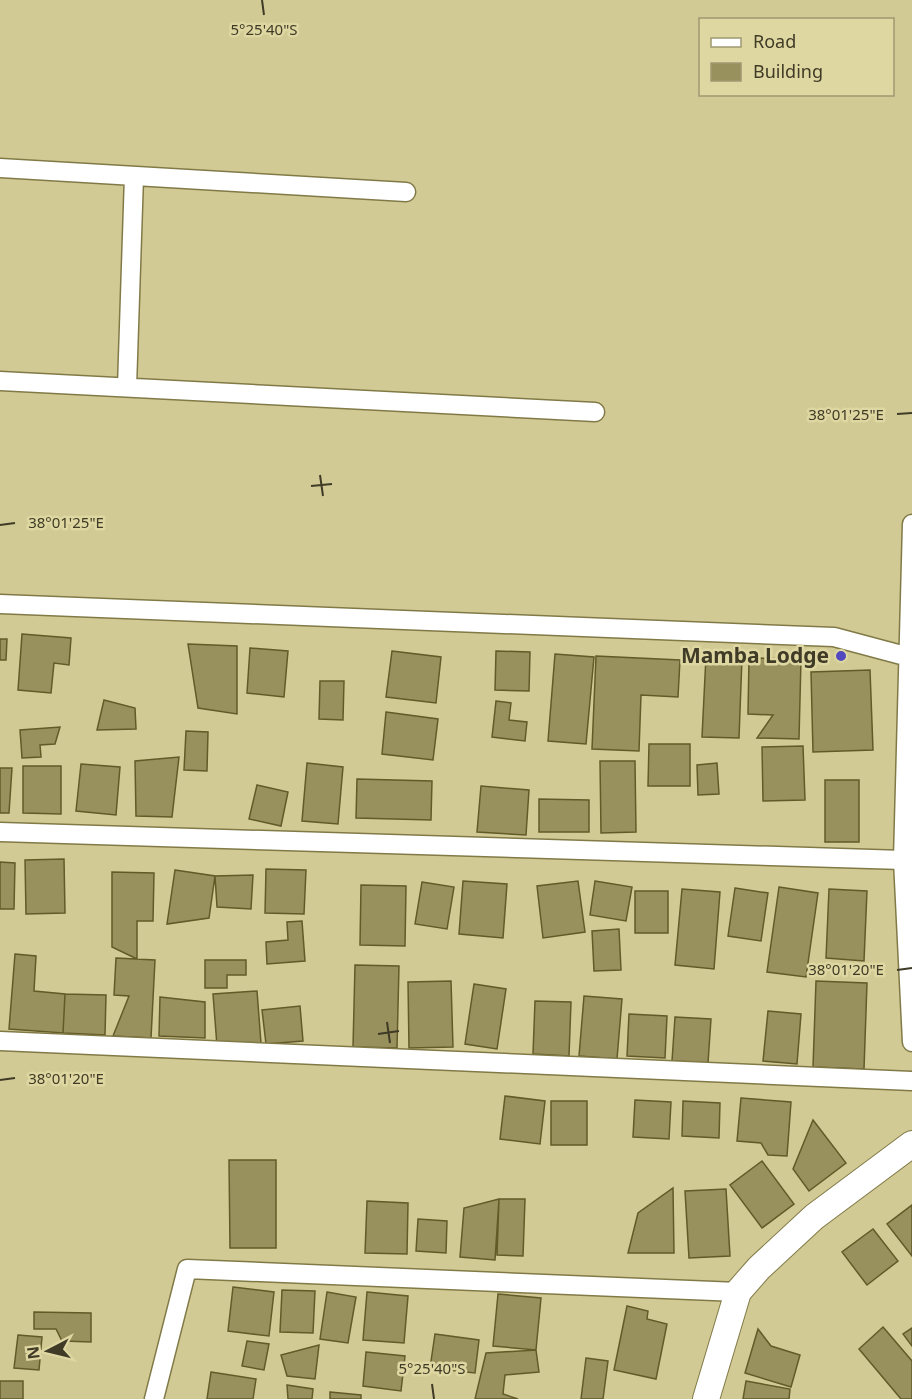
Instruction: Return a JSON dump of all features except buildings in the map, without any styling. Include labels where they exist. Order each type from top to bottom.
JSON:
[{"type":"main road","points":[[706,1399],[738,1292],[759,1268],[814,1217],[912,1144]]},
{"type":"street","points":[[0,168],[406,192]]},
{"type":"street","points":[[127,387],[134,176]]},
{"type":"street","points":[[0,381],[596,412]]},
{"type":"street","points":[[912,524],[903,860],[912,1042]]},
{"type":"street","points":[[0,604],[834,637],[909,657]]},
{"type":"street","points":[[0,832],[903,860]]},
{"type":"street","points":[[0,1041],[912,1081]]},
{"type":"street","points":[[154,1399],[187,1269],[738,1292]]},
{"type":"place","name":"Mamba Lodge","points":[[841,656]]}]
